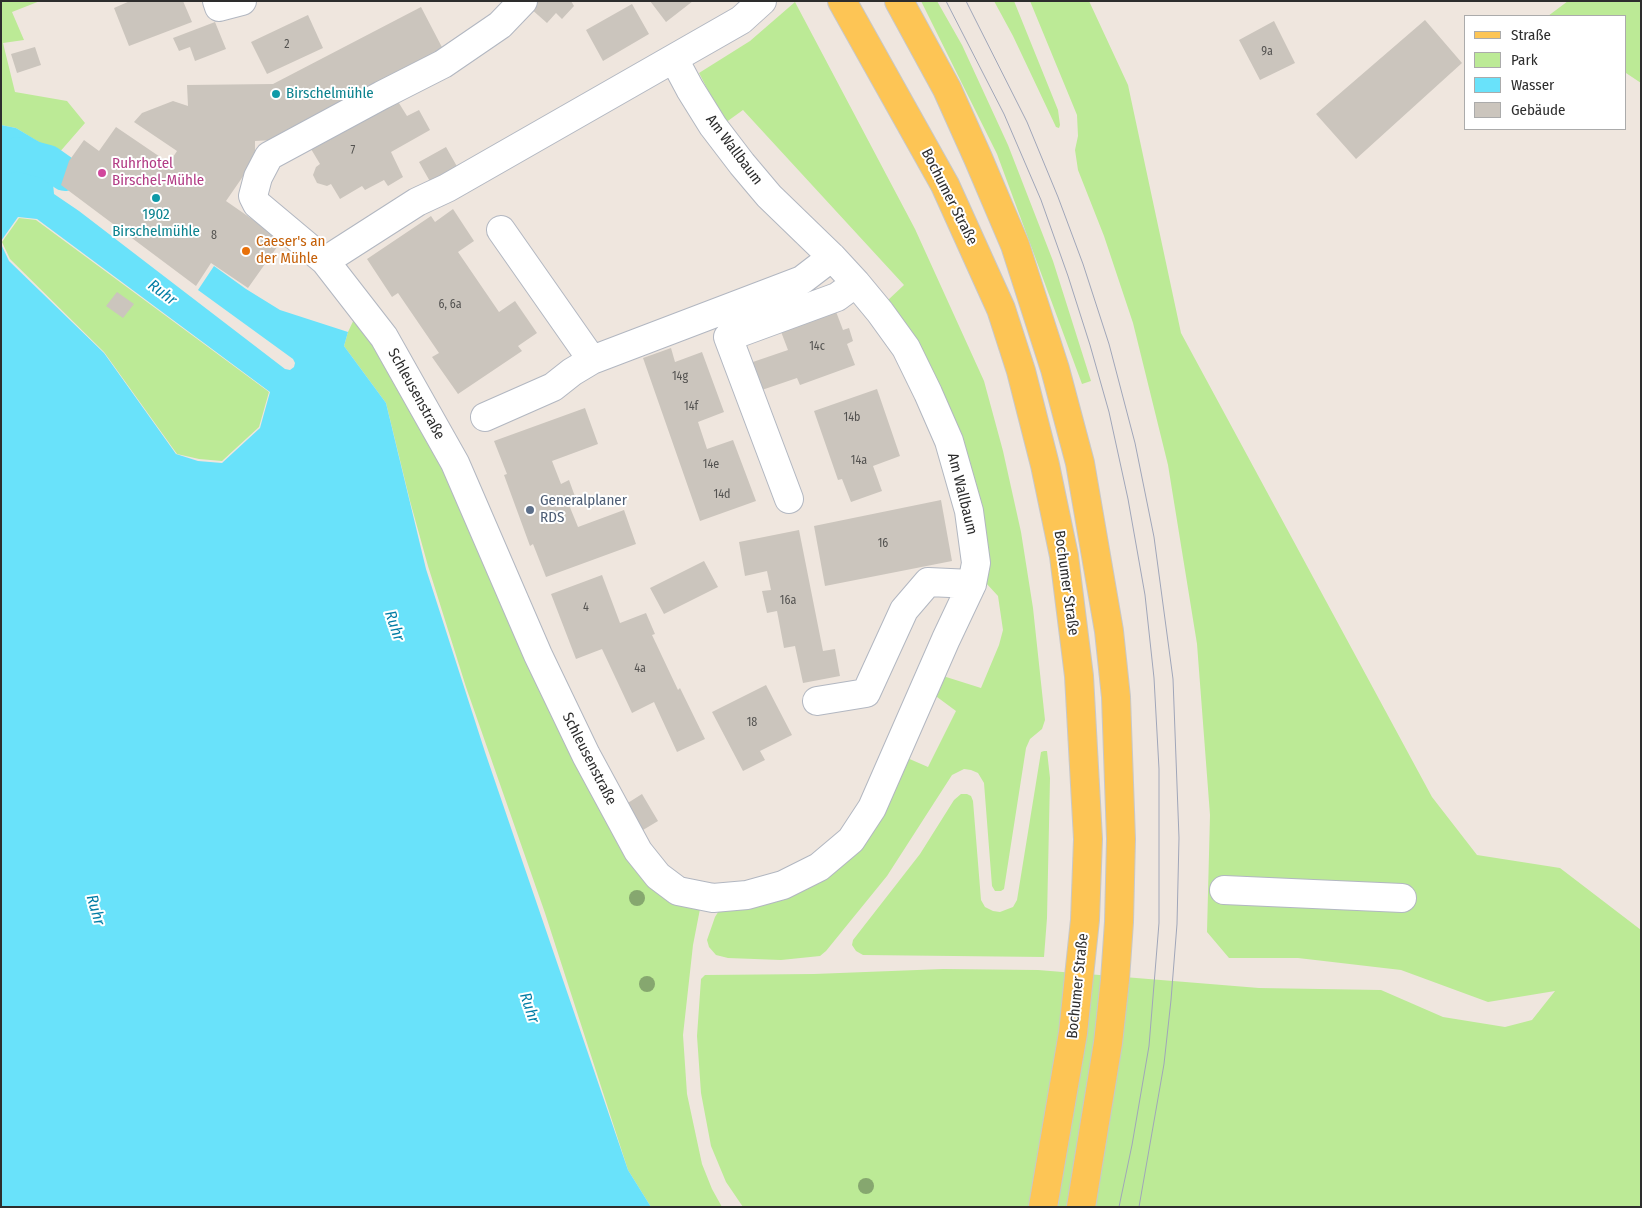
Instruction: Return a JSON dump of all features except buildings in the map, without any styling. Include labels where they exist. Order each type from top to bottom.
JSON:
[{"type":"main road","name":"Bochumer Straße","points":[[842,1],[946,185],[1001,309],[1021,371],[1045,465],[1062,546],[1080,676],[1088,840],[1084,920],[1073,1033],[1043,1207]]},
{"type":"main road","points":[[899,1],[946,89],[1015,245],[1056,369],[1080,463],[1109,630],[1116,697],[1121,839],[1119,922],[1108,1043],[1081,1207]]},
{"type":"street","points":[[217,1],[219,7],[242,1]]},
{"type":"street","name":"Schleusenstraße","points":[[523,1],[500,25],[442,64],[269,156],[258,177],[252,196],[257,204],[325,261],[384,337],[455,463],[538,655],[586,755],[638,851],[658,876],[678,891],[712,898]]},
{"type":"street","points":[[325,261],[417,202],[447,188],[742,20],[762,1]]},
{"type":"street","name":"Am Wallbaum","points":[[674,59],[713,126],[742,164],[769,196],[856,283],[906,348],[949,441],[970,511],[976,563],[972,584],[946,638],[872,808],[851,840],[819,867],[783,885],[747,895],[712,898]]},
{"type":"street","points":[[501,230],[592,360]]},
{"type":"street","points":[[485,417],[553,387],[572,372],[592,360],[802,280],[832,257]]},
{"type":"street","points":[[789,499],[728,337],[837,297],[856,283]]},
{"type":"street","points":[[817,701],[866,693],[904,610],[928,582],[972,584]]},
{"type":"street","points":[[1224,890],[1402,898]]},
{"type":"green space","points":[[1,1],[40,1],[12,12],[24,40],[3,43],[15,92],[67,101],[85,123],[58,154],[16,128],[1,125]]},
{"type":"green space","points":[[921,1],[937,1],[962,45],[1008,145],[1053,261],[1091,381],[1082,384],[997,154]]},
{"type":"green space","points":[[994,1],[1014,1],[1058,110],[1059,128],[1056,127],[1013,36]]},
{"type":"green space","points":[[1030,1],[1089,1],[1128,85],[1181,333],[1432,797],[1477,855],[1560,868],[1641,930],[1641,1207],[743,1207],[726,1182],[711,1146],[701,1093],[697,1036],[701,979],[705,975],[814,974],[943,969],[1038,970],[1259,988],[1381,990],[1443,1017],[1505,1027],[1532,1020],[1555,991],[1488,1002],[1401,970],[1298,958],[1229,958],[1207,932],[1210,815],[1197,644],[1168,465],[1133,323],[1104,236],[1078,170],[1075,150],[1078,136],[1077,115]]},
{"type":"green space","points":[[1568,1],[1641,1],[1641,83],[1627,74],[1627,15],[1549,15]]},
{"type":"green space","points":[[795,2],[915,229],[984,381],[1003,451],[1021,532],[1033,608],[1045,720],[1042,729],[1030,739],[1026,748],[1004,889],[995,891],[992,886],[984,783],[978,773],[964,769],[952,775],[887,876],[820,956],[781,960],[728,958],[716,955],[709,947],[707,940],[715,917],[720,909],[784,896],[905,757],[928,767],[956,711],[933,694],[943,676],[981,688],[999,645],[1003,630],[998,596],[986,583],[989,563],[887,301],[904,285],[743,110],[725,123],[699,73],[750,41]]},
{"type":"green space","points":[[19,218],[36,220],[269,392],[259,427],[222,461],[199,459],[177,454],[104,352],[10,259],[2,242]]},
{"type":"green space","points":[[356,315],[453,466],[633,860],[700,909],[693,945],[683,1035],[687,1094],[702,1164],[722,1207],[651,1207],[628,1170],[545,913],[466,687],[428,566],[386,403],[344,346]]},
{"type":"green space","points":[[1047,751],[1050,778],[1047,918],[1044,957],[863,955],[856,951],[852,945],[853,940],[920,854],[954,800],[961,794],[971,796],[973,801],[981,900],[985,907],[993,911],[1000,912],[1013,907],[1017,900],[1041,752]]},
{"type":"water","name":"Ruhr","points":[[1,125],[16,128],[51,149],[44,176],[53,183],[54,194],[79,211],[285,369],[290,370],[294,367],[293,359],[198,290],[214,266],[280,310],[348,332],[344,346],[386,403],[426,569],[485,752],[628,1170],[651,1207],[1,1207],[1,244],[9,261],[104,353],[176,454],[198,461],[222,463],[260,428],[270,392],[37,219],[18,217],[1,241]]},
{"type":"waterway","points":[[1,158],[18,154],[48,162],[65,174]]},
{"type":"tram line","points":[[946,1],[1004,114],[1041,200],[1068,276],[1109,412],[1128,499],[1145,595],[1154,678],[1159,769],[1159,923],[1149,1046],[1119,1207]]},
{"type":"tram line","points":[[966,1],[1027,122],[1083,264],[1109,344],[1135,443],[1154,537],[1173,679],[1179,838],[1177,924],[1171,1000],[1164,1064],[1139,1207]]},
{"type":"place","name":"Birschelmühle","points":[[276,94]]},
{"type":"place","name":"Ruhrhotel Birschel-Mühle","points":[[102,173]]},
{"type":"place","name":"1902 Birschelmühle","points":[[156,198]]},
{"type":"place","name":"Caeser's an der Mühle","points":[[246,251]]},
{"type":"place","name":"Generalplaner RDS","points":[[530,510]]}]
